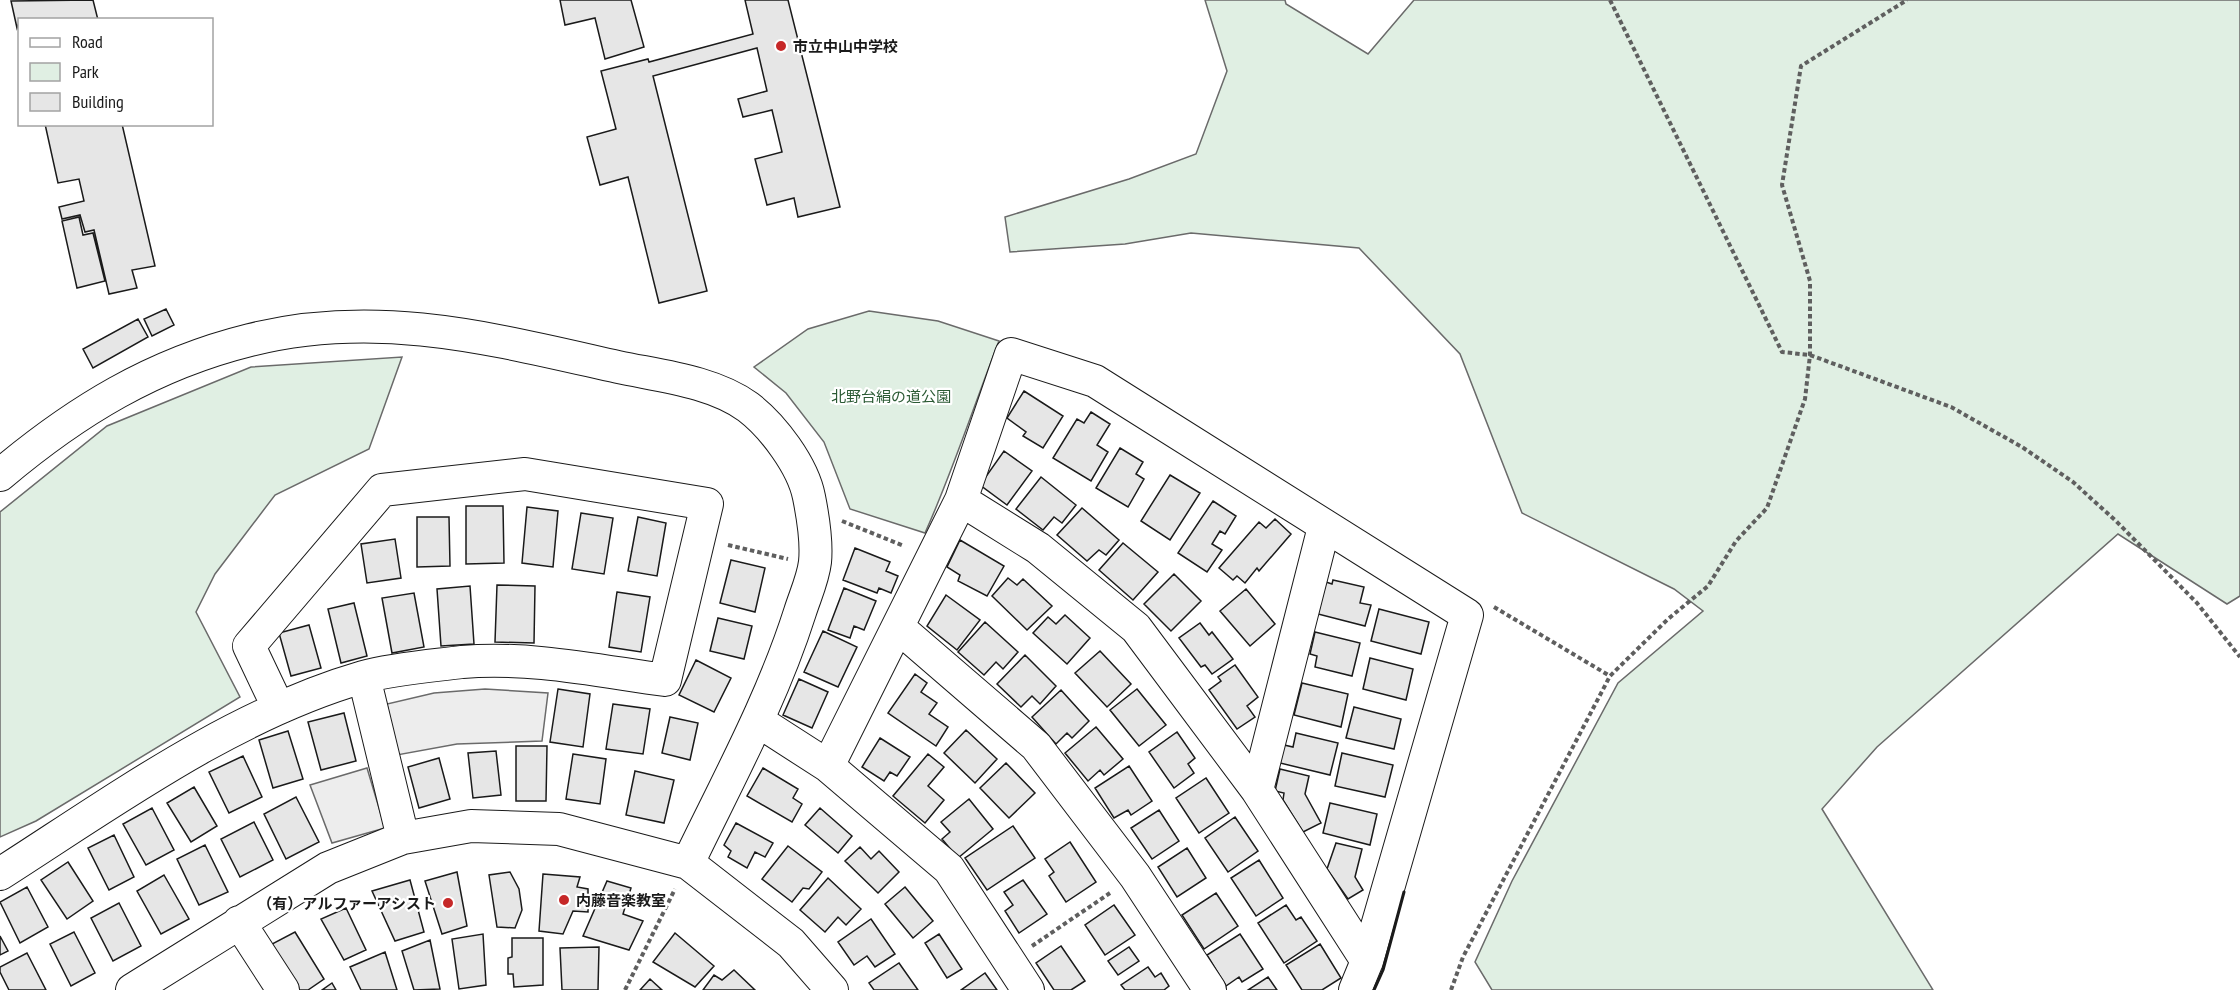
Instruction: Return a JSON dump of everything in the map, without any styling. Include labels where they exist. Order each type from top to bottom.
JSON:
[{"type":"street","points":[[0,475],[47,435],[93,405],[150,374],[252,339],[366,324],[436,329],[510,343],[704,386],[747,407],[788,447],[809,495],[815,565],[788,650],[758,721],[682,876]]},
{"type":"street","points":[[828,766],[961,500],[1011,354],[1095,381],[1467,615],[1367,961],[1355,990]]},
{"type":"street","points":[[0,874],[150,778],[278,707],[364,677],[463,662],[520,662],[665,680],[707,504],[525,474],[381,490],[249,646],[278,707]]},
{"type":"street","points":[[961,500],[1038,548],[1136,628],[1257,790],[1367,961]]},
{"type":"street","points":[[1257,790],[1324,527]]},
{"type":"street","points":[[898,627],[1036,746],[1135,876],[1210,990]]},
{"type":"street","points":[[364,677],[403,838]]},
{"type":"street","points":[[758,721],[828,766],[949,869],[1028,990]]},
{"type":"street","points":[[132,990],[328,868],[403,838],[471,826],[559,829],[682,876],[791,943],[832,990]]},
{"type":"street","points":[[238,922],[283,990]]},
{"type":"path","points":[[1610,0],[1782,352],[1810,355],[1951,407],[2022,447],[2073,482],[2116,521],[2197,603],[2240,657]]},
{"type":"path","points":[[1451,990],[1462,957],[1610,676],[1668,620],[1708,586],[1736,541],[1767,508],[1805,399],[1810,355],[1810,281],[1782,185],[1801,66],[1907,0]]},
{"type":"path","points":[[810,508],[932,557]]},
{"type":"path","points":[[699,538],[789,559]]},
{"type":"path","points":[[1493,606],[1610,676]]},
{"type":"path","points":[[625,990],[682,876]]},
{"type":"path","points":[[1009,961],[1135,876]]},
{"type":"green space","points":[[1205,0],[1285,0],[1286,4],[1368,54],[1414,0],[2240,0],[2240,596],[2227,604],[2118,534],[1877,747],[1822,809],[1933,990],[1492,990],[1475,962],[1512,881],[1618,683],[1703,611],[1674,589],[1522,513],[1460,354],[1359,248],[1191,233],[1125,244],[1010,252],[1005,217],[1129,179],[1196,154],[1227,71]]},
{"type":"green space","name":"北野台絹の道公園","points":[[869,311],[938,321],[999,341],[925,533],[850,509],[824,442],[786,393],[754,367],[808,329]]},
{"type":"green space","points":[[402,357],[369,449],[275,495],[215,574],[196,612],[240,697],[36,821],[0,837],[0,512],[107,426],[251,367]]},
{"type":"shaded area","points":[[485,689],[548,693],[542,741],[457,744],[397,755],[387,704],[434,693]]},
{"type":"shaded area","points":[[367,768],[385,828],[332,843],[310,785]]},
{"type":"building","points":[[93,0],[98,18],[18,18],[17,28],[11,1]]},
{"type":"building","points":[[560,0],[631,0],[644,47],[605,59],[595,18],[565,25]]},
{"type":"building","points":[[745,0],[788,0],[840,207],[798,217],[794,198],[767,205],[755,159],[782,152],[772,110],[743,117],[738,99],[767,91],[757,48],[653,76],[707,291],[659,303],[628,177],[600,185],[587,137],[616,129],[601,71],[648,59],[649,62],[753,34]]},
{"type":"building","points":[[45,126],[122,126],[155,266],[132,270],[137,288],[109,294],[94,230],[85,232],[80,215],[62,219],[59,207],[84,201],[79,179],[58,183]]},
{"type":"building","points":[[79,217],[83,235],[93,233],[105,281],[77,288],[62,221]]},
{"type":"building","points":[[166,309],[174,325],[152,336],[144,319]]},
{"type":"building","points":[[138,319],[148,337],[93,368],[83,349]]},
{"type":"building","points":[[1024,391],[1063,416],[1043,448],[1023,436],[1026,432],[1007,418]]},
{"type":"building","points":[[1091,412],[1110,424],[1097,445],[1108,452],[1091,481],[1053,458],[1077,419],[1084,423]]},
{"type":"building","points":[[1120,448],[1143,462],[1136,474],[1144,479],[1128,507],[1096,488]]},
{"type":"building","points":[[1004,451],[1032,471],[1007,505],[980,485]]},
{"type":"building","points":[[1170,475],[1200,493],[1170,540],[1141,521]]},
{"type":"building","points":[[1041,477],[1076,505],[1062,523],[1054,517],[1043,530],[1016,509]]},
{"type":"building","points":[[1213,501],[1236,516],[1225,534],[1220,531],[1212,544],[1222,550],[1207,572],[1178,553]]},
{"type":"building","points":[[466,506],[503,506],[504,563],[466,564]]},
{"type":"building","points":[[527,507],[558,511],[553,567],[522,563]]},
{"type":"building","points":[[1082,508],[1119,540],[1106,555],[1099,550],[1087,561],[1057,535]]},
{"type":"building","points":[[581,513],[613,518],[604,574],[572,569]]},
{"type":"building","points":[[417,517],[449,517],[450,566],[417,567]]},
{"type":"building","points":[[638,517],[666,523],[657,576],[628,571]]},
{"type":"building","points":[[1275,519],[1291,534],[1259,571],[1257,568],[1245,583],[1237,576],[1233,580],[1219,568],[1259,522],[1266,528]]},
{"type":"building","points":[[395,539],[401,578],[367,583],[361,544]]},
{"type":"building","points":[[960,540],[1004,566],[987,596],[958,581],[960,575],[947,567]]},
{"type":"building","points":[[1123,543],[1158,572],[1133,600],[1099,570]]},
{"type":"building","points":[[855,548],[890,562],[886,571],[898,576],[891,593],[879,588],[877,593],[843,580]]},
{"type":"building","points":[[731,560],[765,568],[755,612],[720,603]]},
{"type":"building","points":[[1174,574],[1201,601],[1171,631],[1144,604]]},
{"type":"building","points":[[1008,578],[1017,585],[1023,579],[1052,606],[1027,630],[992,596]]},
{"type":"building","points":[[1333,580],[1364,587],[1360,603],[1371,605],[1365,626],[1318,614],[1326,582],[1332,584]]},
{"type":"building","points":[[497,585],[535,586],[534,643],[495,642]]},
{"type":"building","points":[[470,586],[474,644],[441,646],[437,589]]},
{"type":"building","points":[[844,588],[876,601],[864,630],[854,626],[850,638],[828,630]]},
{"type":"building","points":[[1246,589],[1275,624],[1250,646],[1220,611]]},
{"type":"building","points":[[617,592],[650,597],[641,652],[609,647]]},
{"type":"building","points":[[414,593],[424,647],[392,653],[382,598]]},
{"type":"building","points":[[946,595],[980,620],[957,650],[927,626]]},
{"type":"building","points":[[354,603],[367,656],[341,663],[328,609]]},
{"type":"building","points":[[1379,609],[1429,622],[1421,654],[1371,641]]},
{"type":"building","points":[[1065,615],[1090,638],[1067,664],[1033,633],[1048,617],[1056,624]]},
{"type":"building","points":[[718,618],[752,626],[744,659],[710,651]]},
{"type":"building","points":[[985,622],[1018,652],[1003,669],[996,662],[984,675],[958,652]]},
{"type":"building","points":[[1200,623],[1209,635],[1212,632],[1233,659],[1212,674],[1205,665],[1201,667],[1179,638]]},
{"type":"building","points":[[309,625],[321,668],[291,676],[279,633]]},
{"type":"building","points":[[823,631],[857,647],[838,687],[804,672]]},
{"type":"building","points":[[1315,632],[1360,643],[1352,676],[1315,667],[1317,656],[1310,654]]},
{"type":"building","points":[[1100,651],[1131,684],[1107,707],[1075,673]]},
{"type":"building","points":[[1025,655],[1056,686],[1040,704],[1032,696],[1021,707],[997,684]]},
{"type":"building","points":[[1370,658],[1413,669],[1406,700],[1363,689]]},
{"type":"building","points":[[696,660],[731,678],[714,712],[679,695]]},
{"type":"building","points":[[1235,665],[1258,697],[1247,706],[1255,717],[1237,729],[1209,690],[1221,681],[1218,677]]},
{"type":"building","points":[[915,674],[927,683],[921,692],[937,703],[929,714],[948,727],[936,746],[888,713]]},
{"type":"building","points":[[799,679],[828,692],[812,728],[783,715]]},
{"type":"building","points":[[1302,683],[1348,694],[1341,727],[1294,715]]},
{"type":"building","points":[[558,689],[590,694],[583,747],[550,742]]},
{"type":"building","points":[[1137,689],[1166,725],[1139,746],[1110,710]]},
{"type":"building","points":[[1061,690],[1089,721],[1072,738],[1067,733],[1056,744],[1032,717]]},
{"type":"building","points":[[613,704],[650,709],[643,754],[606,749]]},
{"type":"building","points":[[1354,707],[1401,719],[1394,749],[1346,738]]},
{"type":"building","points":[[344,713],[356,761],[321,770],[308,722]]},
{"type":"building","points":[[670,717],[698,723],[690,760],[662,753]]},
{"type":"building","points":[[1096,727],[1123,759],[1104,775],[1100,770],[1088,781],[1065,753]]},
{"type":"building","points":[[966,730],[997,759],[975,783],[944,753]]},
{"type":"building","points":[[288,731],[303,779],[273,788],[259,740]]},
{"type":"building","points":[[1177,732],[1195,758],[1188,764],[1194,773],[1174,788],[1149,752]]},
{"type":"building","points":[[1296,733],[1338,743],[1330,775],[1280,763],[1284,745],[1293,747]]},
{"type":"building","points":[[880,738],[910,757],[897,776],[890,772],[884,781],[862,767]]},
{"type":"building","points":[[516,746],[547,746],[546,801],[516,801]]},
{"type":"building","points":[[496,751],[501,795],[473,798],[468,753]]},
{"type":"building","points":[[1342,753],[1393,765],[1385,797],[1335,786]]},
{"type":"building","points":[[573,754],[606,759],[600,804],[566,799]]},
{"type":"building","points":[[928,754],[944,767],[928,786],[944,800],[925,823],[893,796]]},
{"type":"building","points":[[243,756],[262,797],[229,813],[209,772]]},
{"type":"building","points":[[439,758],[450,799],[419,808],[408,767]]},
{"type":"building","points":[[1006,763],[1035,793],[1009,818],[980,788]]},
{"type":"building","points":[[1129,766],[1152,801],[1131,815],[1128,810],[1114,818],[1095,788]]},
{"type":"building","points":[[763,768],[798,789],[793,798],[802,804],[792,822],[747,796]]},
{"type":"building","points":[[1280,769],[1309,776],[1305,794],[1321,823],[1303,832],[1283,800],[1284,793],[1275,791]]},
{"type":"building","points":[[635,771],[674,780],[664,823],[626,815]]},
{"type":"building","points":[[1206,778],[1229,813],[1199,833],[1176,798]]},
{"type":"building","points":[[194,787],[217,826],[191,842],[167,803]]},
{"type":"building","points":[[296,797],[319,842],[286,859],[264,814]]},
{"type":"building","points":[[969,799],[993,829],[958,858],[942,839],[950,832],[941,822]]},
{"type":"building","points":[[1330,803],[1377,814],[1370,845],[1323,833]]},
{"type":"building","points":[[152,808],[174,850],[146,865],[123,824]]},
{"type":"building","points":[[820,808],[852,836],[838,853],[805,825]]},
{"type":"building","points":[[1159,810],[1179,841],[1152,859],[1131,828]]},
{"type":"building","points":[[1235,817],[1258,851],[1228,872],[1205,838]]},
{"type":"building","points":[[254,822],[273,860],[240,877],[221,839]]},
{"type":"building","points":[[736,823],[773,843],[765,857],[755,852],[747,868],[728,857],[731,851],[724,845]]},
{"type":"building","points":[[1013,826],[1035,858],[987,890],[965,858]]},
{"type":"building","points":[[114,835],[134,877],[109,890],[88,848]]},
{"type":"building","points":[[1070,842],[1096,882],[1066,902],[1049,876],[1054,872],[1045,859]]},
{"type":"building","points":[[1336,843],[1362,849],[1355,877],[1363,890],[1348,899],[1327,869]]},
{"type":"building","points":[[205,845],[228,892],[199,905],[177,859]]},
{"type":"building","points":[[788,846],[822,872],[809,889],[803,888],[792,902],[762,879]]},
{"type":"building","points":[[860,847],[871,859],[879,851],[899,872],[878,893],[845,861]]},
{"type":"building","points":[[1187,848],[1206,878],[1177,897],[1158,867]]},
{"type":"building","points":[[1259,860],[1283,898],[1256,916],[1231,878]]},
{"type":"building","points":[[68,862],[93,901],[67,919],[41,880]]},
{"type":"building","name":"（有）アルファーアシスト","points":[[457,872],[467,926],[442,934],[425,881]]},
{"type":"building","points":[[510,872],[519,889],[522,910],[515,928],[497,927],[489,875]]},
{"type":"building","name":"内藤音楽教室","points":[[543,874],[580,877],[577,887],[588,889],[588,912],[573,911],[563,934],[539,931]]},
{"type":"building","points":[[164,875],[189,919],[161,934],[137,891]]},
{"type":"building","points":[[828,878],[861,909],[846,925],[838,917],[825,932],[800,910]]},
{"type":"building","points":[[410,880],[424,932],[395,941],[372,891]]},
{"type":"building","points":[[1023,880],[1047,914],[1019,933],[1005,911],[1013,905],[1004,892]]},
{"type":"building","points":[[607,881],[631,888],[623,914],[643,921],[629,950],[583,936]]},
{"type":"building","points":[[27,887],[48,927],[20,943],[0,902]]},
{"type":"building","points":[[905,887],[933,921],[913,938],[885,904]]},
{"type":"building","points":[[1216,893],[1238,926],[1204,949],[1182,915]]},
{"type":"building","points":[[119,903],[141,946],[113,961],[91,918]]},
{"type":"building","points":[[1114,905],[1135,935],[1105,955],[1085,925]]},
{"type":"building","points":[[1286,905],[1296,920],[1301,917],[1317,941],[1284,963],[1258,923]]},
{"type":"building","points":[[346,908],[366,950],[344,960],[321,919]]},
{"type":"building","points":[[871,919],[895,954],[875,967],[867,956],[854,965],[838,942]]},
{"type":"building","points":[[74,932],[95,973],[71,986],[50,944]]},
{"type":"building","points":[[295,932],[324,979],[308,990],[296,990],[280,966],[272,944]]},
{"type":"building","points":[[675,933],[714,966],[695,987],[653,962]]},
{"type":"building","points":[[483,934],[486,985],[459,989],[452,939]]},
{"type":"building","points":[[939,934],[962,969],[947,978],[925,943]]},
{"type":"building","points":[[1240,934],[1263,969],[1242,982],[1239,977],[1226,986],[1207,955]]},
{"type":"building","points":[[0,936],[8,951],[0,955]]},
{"type":"building","points":[[512,938],[543,938],[543,985],[514,987],[513,974],[508,974],[508,958],[512,957]]},
{"type":"building","points":[[430,940],[440,989],[414,990],[402,951]]},
{"type":"building","points":[[1320,944],[1341,978],[1322,990],[1302,990],[1286,965]]},
{"type":"building","points":[[1061,946],[1085,981],[1071,990],[1054,990],[1036,963]]},
{"type":"building","points":[[599,947],[598,990],[562,990],[560,948]]},
{"type":"building","points":[[1129,947],[1139,961],[1118,975],[1108,961]]},
{"type":"building","points":[[385,952],[397,990],[361,990],[350,967]]},
{"type":"building","points":[[27,953],[46,990],[9,990],[0,972],[0,967]]},
{"type":"building","points":[[899,963],[918,990],[874,990],[869,983]]},
{"type":"building","points":[[1148,967],[1155,977],[1161,973],[1169,986],[1164,990],[1125,990],[1121,985]]},
{"type":"building","points":[[734,970],[755,990],[703,990],[714,975],[722,980]]},
{"type":"building","points":[[985,973],[997,990],[961,990]]},
{"type":"building","points":[[1268,977],[1277,990],[1248,990]]},
{"type":"building","points":[[650,979],[662,990],[640,990]]},
{"type":"building","points":[[332,983],[336,990],[322,990]]},
{"type":"wall","points":[[1374,990],[1383,970],[1404,892]]},
{"type":"place","name":"市立中山中学校","points":[[781,46]]},
{"type":"place","name":"内藤音楽教室","points":[[564,900]]},
{"type":"place","name":"（有）アルファーアシスト","points":[[448,903]]}]
